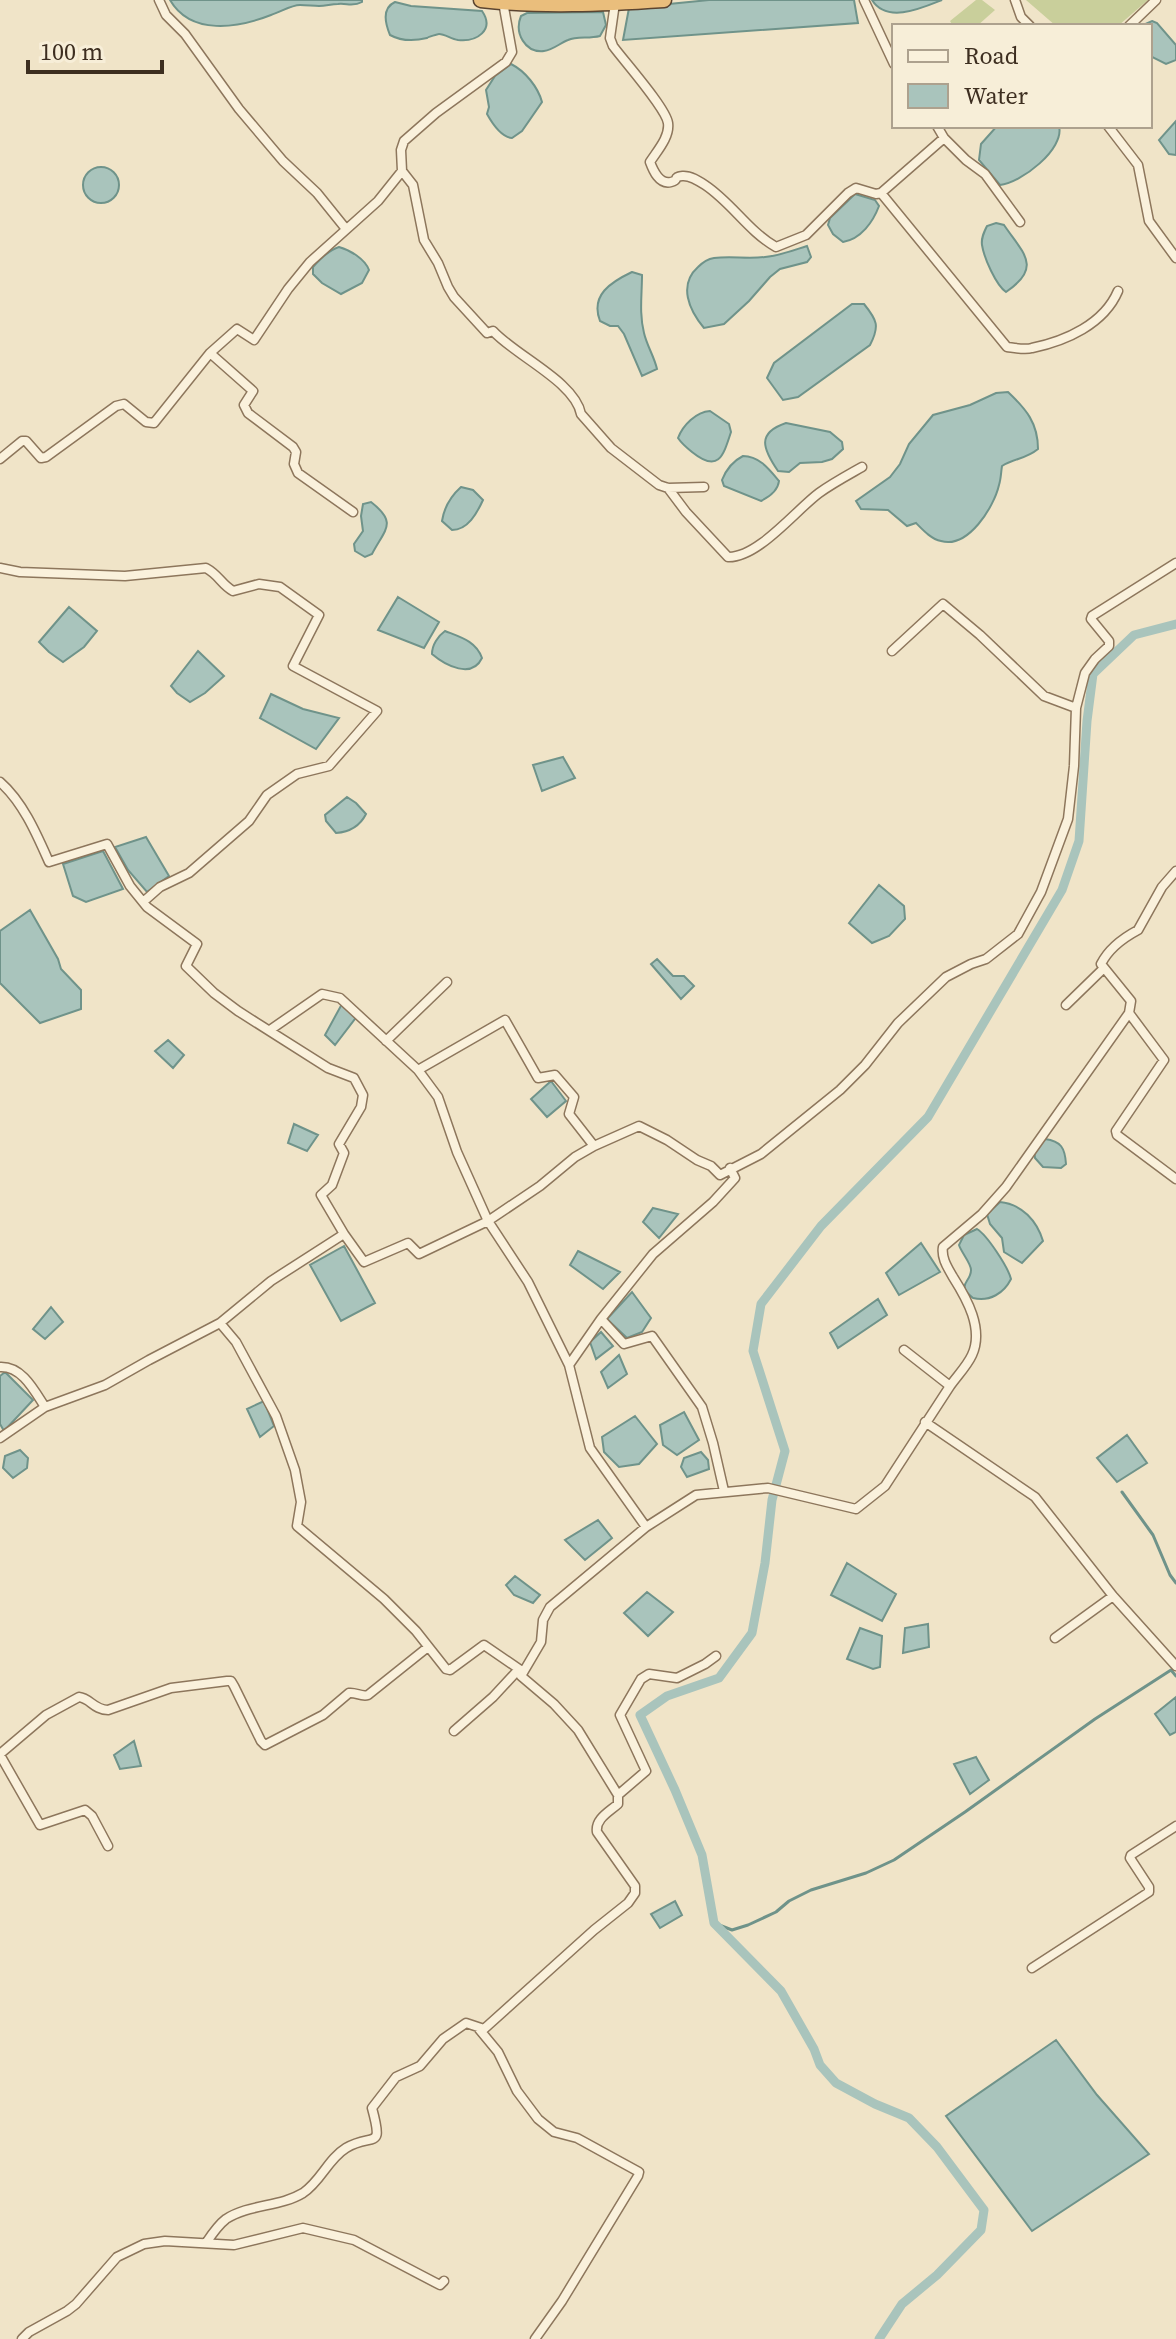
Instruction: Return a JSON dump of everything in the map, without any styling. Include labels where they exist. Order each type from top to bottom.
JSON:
[{"type":"highway","points":[[481,0],[615,3],[664,0]]},
{"type":"street","points":[[159,0],[166,15],[185,34],[239,109],[346,229]]},
{"type":"street","points":[[864,0],[892,60]]},
{"type":"street","points":[[1015,0],[1021,17],[1028,24]]},
{"type":"street","points":[[1131,24],[1156,0]]},
{"type":"street","points":[[503,2],[512,52],[506,62],[436,113],[404,141],[401,150],[402,171],[413,185],[424,240],[454,297],[487,333],[494,331],[558,381],[580,407],[581,414],[611,448],[652,480],[668,488],[728,557],[736,557],[757,547],[819,493],[862,467]]},
{"type":"street","points":[[615,3],[610,38],[613,46],[668,120],[665,139],[650,162],[658,178],[670,182],[680,176],[692,178],[706,186],[761,239],[776,247],[806,235],[856,188],[881,193],[944,138]]},
{"type":"street","points":[[938,128],[966,160],[985,174],[1020,222]]},
{"type":"street","points":[[1110,128],[1138,165],[1149,221],[1176,258]]},
{"type":"street","points":[[0,459],[22,441],[26,441],[41,458],[46,457],[116,406],[124,404],[146,422],[154,423],[210,353],[237,329],[254,340],[310,262],[378,201],[402,171]]},
{"type":"street","points":[[881,193],[1007,347],[1030,349],[1083,331],[1112,304],[1118,291]]},
{"type":"street","points":[[210,353],[253,391],[244,405],[248,413],[293,447],[298,473],[353,512]]},
{"type":"street","points":[[668,488],[704,487]]},
{"type":"street","points":[[0,782],[32,825],[49,862],[107,844],[130,886],[143,902],[197,944],[186,966],[214,993],[328,1068],[354,1078],[363,1095],[361,1107],[339,1144],[344,1153],[332,1185],[321,1195],[364,1262],[408,1243],[419,1254],[488,1221],[540,1186],[575,1157],[639,1126],[711,1166],[720,1175],[761,1154],[840,1090],[865,1065],[898,1023],[946,977],[986,959],[1018,934],[1041,892],[1068,819],[1076,708],[1085,673],[1109,646],[1109,641],[1091,619],[1092,616],[1176,563]]},
{"type":"street","points":[[0,568],[20,572],[125,576],[206,568],[216,573],[226,588],[233,591],[259,584],[280,587],[319,615],[293,666],[377,711],[329,766],[297,774],[267,795],[249,821],[189,873],[160,887],[143,902]]},
{"type":"street","points":[[892,651],[943,604],[1044,696],[1076,708]]},
{"type":"street","points":[[454,1731],[521,1670],[541,1642],[543,1620],[550,1607],[646,1527],[696,1495],[768,1488],[856,1509],[885,1486],[973,1353],[976,1328],[966,1298],[942,1254],[943,1247],[982,1214],[1006,1187],[1129,1013],[1131,1001],[1103,969],[1102,959],[1128,934],[1138,930],[1162,887],[1176,871]]},
{"type":"street","points":[[1066,1005],[1103,969]]},
{"type":"street","points":[[386,1041],[447,982]]},
{"type":"street","points":[[270,1030],[322,994],[340,998],[418,1070],[438,1097],[457,1152],[488,1221],[528,1282],[569,1365],[590,1448],[646,1527]]},
{"type":"street","points":[[1129,1013],[1164,1060],[1116,1131],[1117,1135],[1176,1179]]},
{"type":"street","points":[[418,1070],[505,1020],[538,1078],[555,1075],[574,1097],[569,1114],[594,1146]]},
{"type":"street","points":[[569,1365],[637,1271],[735,1178],[730,1168]]},
{"type":"street","points":[[0,1438],[45,1407],[105,1385],[220,1323],[271,1281],[344,1234]]},
{"type":"street","points":[[601,1319],[624,1344],[652,1336],[702,1407],[724,1491]]},
{"type":"street","points":[[220,1323],[236,1342],[276,1416],[295,1470],[301,1502],[297,1526],[384,1599],[446,1669],[450,1670],[484,1645],[521,1670],[522,1679],[554,1704],[578,1730],[618,1795],[618,1804],[597,1822],[596,1827],[635,1886],[635,1893],[628,1903],[484,2029],[479,2029]]},
{"type":"street","points":[[904,1350],[950,1386]]},
{"type":"street","points":[[0,1367],[9,1366],[26,1378],[45,1407]]},
{"type":"street","points":[[925,1422],[1035,1497],[1113,1596],[1176,1666]]},
{"type":"street","points":[[1055,1638],[1113,1596]]},
{"type":"street","points":[[108,1846],[92,1816],[85,1810],[40,1825],[0,1755],[46,1715],[79,1697],[84,1697],[100,1710],[108,1710],[171,1688],[231,1681],[265,1745],[323,1715],[349,1693],[363,1697],[368,1695],[428,1647]]},
{"type":"street","points":[[618,1795],[646,1771],[620,1715],[641,1679],[649,1674],[677,1678],[716,1656]]},
{"type":"street","points":[[1032,1968],[1149,1892],[1131,1855],[1176,1826]]},
{"type":"street","points":[[206,2243],[225,2220],[239,2213],[294,2198],[323,2175],[347,2147],[376,2137],[378,2132],[372,2108],[396,2077],[420,2066],[443,2039],[466,2023],[479,2029],[498,2052],[517,2091],[538,2119],[554,2132],[577,2138],[639,2172],[570,2289],[535,2339]]},
{"type":"street","points":[[22,2339],[76,2304],[117,2257],[144,2244],[165,2241],[234,2245],[303,2228],[354,2240],[440,2285],[444,2281]]},
{"type":"green space","points":[[976,0],[982,0],[995,10],[979,24],[952,24],[950,21]]},
{"type":"green space","points":[[1026,0],[1148,0],[1120,24],[1054,24]]},
{"type":"water","points":[[170,0],[362,2],[353,5],[297,5],[258,20],[216,26],[190,19],[179,12]]},
{"type":"water","points":[[709,0],[854,0],[858,23],[623,40],[629,8]]},
{"type":"water","points":[[872,0],[942,0],[915,10],[895,13],[878,7]]},
{"type":"water","points":[[395,2],[482,11],[485,29],[477,37],[465,40],[439,34],[418,40],[399,38],[390,35],[386,21],[386,12]]},
{"type":"water","points":[[603,12],[606,25],[600,36],[572,39],[537,51],[531,49],[520,35],[519,22],[521,16],[527,13]]},
{"type":"water","points":[[1152,21],[1157,23],[1176,45],[1176,60],[1166,64],[1152,57],[1152,24],[1145,24]]},
{"type":"water","points":[[511,64],[530,80],[542,102],[522,131],[512,138],[501,132],[487,114],[486,90],[495,76]]},
{"type":"water","points":[[1176,121],[1176,155],[1169,154],[1159,140]]},
{"type":"water","points":[[995,128],[1059,128],[1055,145],[1040,163],[1019,178],[1000,185],[979,160],[981,144]]},
{"type":"water","points":[[101,167],[114,172],[119,185],[114,198],[101,203],[88,198],[83,185],[88,172]]},
{"type":"water","points":[[855,194],[875,200],[879,206],[866,229],[843,242],[828,225],[830,218]]},
{"type":"water","points":[[996,223],[1004,225],[1026,260],[1024,275],[1006,292],[991,271],[982,245],[987,226]]},
{"type":"water","points":[[807,246],[811,257],[807,262],[780,269],[724,324],[704,328],[690,306],[687,289],[692,274],[704,262],[714,258],[770,256]]},
{"type":"water","points":[[339,247],[357,256],[369,270],[362,283],[341,294],[313,274],[313,267]]},
{"type":"water","points":[[632,272],[642,275],[642,326],[657,369],[642,376],[624,334],[618,326],[600,321],[598,312],[604,290]]},
{"type":"water","points":[[852,304],[864,304],[874,319],[876,328],[870,345],[798,397],[783,400],[767,378],[774,363]]},
{"type":"water","points":[[1008,392],[1030,417],[1038,449],[1002,466],[992,504],[970,533],[951,542],[941,541],[916,523],[907,526],[888,510],[861,509],[856,501],[890,477],[909,444],[933,415],[970,405],[996,393]]},
{"type":"water","points":[[710,411],[729,424],[731,432],[722,455],[714,461],[701,458],[678,438],[691,420]]},
{"type":"water","points":[[786,423],[830,432],[842,442],[843,449],[832,459],[800,463],[789,472],[778,471],[765,442],[770,432]]},
{"type":"water","points":[[743,456],[759,461],[779,481],[773,493],[761,501],[724,486],[722,480],[726,473]]},
{"type":"water","points":[[461,487],[473,490],[483,500],[467,524],[452,530],[442,521],[443,516],[448,502]]},
{"type":"water","points":[[371,502],[387,521],[385,532],[372,554],[365,557],[355,551],[354,544],[363,531],[363,504]]},
{"type":"water","points":[[398,597],[439,622],[424,648],[378,630]]},
{"type":"water","points":[[69,607],[97,631],[84,647],[63,662],[39,642]]},
{"type":"water","points":[[445,631],[476,647],[482,658],[478,664],[472,668],[458,668],[432,654],[436,641]]},
{"type":"water","points":[[198,651],[224,676],[190,702],[171,686]]},
{"type":"water","points":[[271,694],[303,709],[339,718],[316,749],[260,718]]},
{"type":"water","points":[[563,757],[575,778],[542,791],[533,765]]},
{"type":"water","points":[[347,797],[366,814],[354,828],[336,833],[325,815]]},
{"type":"water","points":[[146,837],[169,876],[147,892],[128,870],[115,847]]},
{"type":"water","points":[[103,851],[123,889],[86,902],[73,896],[63,864]]},
{"type":"water","points":[[879,885],[904,906],[905,919],[889,936],[872,943],[849,923]]},
{"type":"water","points":[[30,910],[61,969],[81,990],[81,1009],[40,1023],[0,983],[0,931]]},
{"type":"water","points":[[657,959],[673,976],[684,976],[694,986],[681,999],[651,964]]},
{"type":"water","points":[[343,1002],[358,1015],[335,1045],[325,1035]]},
{"type":"water","points":[[168,1040],[184,1055],[173,1068],[155,1051]]},
{"type":"water","points":[[551,1081],[566,1101],[547,1117],[531,1099]]},
{"type":"water","points":[[294,1124],[318,1135],[307,1151],[288,1143]]},
{"type":"water","points":[[1045,1139],[1055,1142],[1063,1150],[1066,1164],[1061,1168],[1043,1167],[1035,1158],[1034,1149]]},
{"type":"water","points":[[1000,1202],[1015,1206],[1028,1215],[1043,1241],[1022,1263],[1004,1252],[1002,1238],[990,1224],[987,1214]]},
{"type":"water","points":[[653,1208],[678,1214],[659,1238],[643,1222]]},
{"type":"water","points":[[977,1229],[997,1252],[1011,1279],[1000,1292],[985,1299],[973,1298],[965,1290],[971,1270],[959,1245],[964,1235]]},
{"type":"water","points":[[921,1243],[940,1272],[899,1295],[886,1273]]},
{"type":"water","points":[[344,1246],[375,1303],[341,1321],[310,1265]]},
{"type":"water","points":[[578,1251],[620,1272],[603,1289],[570,1265]]},
{"type":"water","points":[[632,1292],[651,1318],[642,1332],[627,1338],[607,1319]]},
{"type":"water","points":[[878,1299],[887,1315],[838,1348],[830,1333]]},
{"type":"water","points":[[51,1307],[63,1322],[45,1339],[33,1329]]},
{"type":"water","points":[[601,1332],[613,1346],[596,1359],[590,1342]]},
{"type":"water","points":[[619,1355],[627,1374],[608,1388],[601,1372]]},
{"type":"water","points":[[5,1372],[33,1400],[4,1431],[0,1424],[0,1376]]},
{"type":"water","points":[[264,1401],[274,1426],[260,1437],[247,1409]]},
{"type":"water","points":[[684,1412],[699,1440],[677,1455],[663,1445],[660,1425]]},
{"type":"water","points":[[635,1416],[657,1444],[639,1464],[619,1467],[604,1452],[602,1437]]},
{"type":"water","points":[[1127,1435],[1147,1463],[1117,1482],[1097,1458]]},
{"type":"water","points":[[20,1450],[28,1458],[27,1468],[13,1478],[3,1468],[5,1456]]},
{"type":"water","points":[[701,1452],[708,1460],[709,1469],[687,1477],[681,1467],[684,1458]]},
{"type":"water","points":[[598,1520],[612,1538],[585,1560],[565,1540]]},
{"type":"water","points":[[847,1563],[896,1594],[882,1621],[831,1595]]},
{"type":"water","points":[[515,1576],[540,1595],[533,1603],[514,1595],[506,1585]]},
{"type":"water","points":[[647,1592],[673,1612],[648,1636],[624,1613]]},
{"type":"water","points":[[928,1624],[929,1647],[903,1653],[905,1628]]},
{"type":"water","points":[[860,1628],[882,1636],[880,1667],[873,1669],[847,1659]]},
{"type":"water","points":[[1176,1697],[1176,1732],[1170,1735],[1155,1714]]},
{"type":"water","points":[[134,1741],[141,1766],[120,1769],[114,1755]]},
{"type":"water","points":[[976,1757],[989,1780],[970,1794],[954,1764]]},
{"type":"water","points":[[675,1901],[682,1915],[660,1928],[651,1914]]},
{"type":"water","points":[[1056,2040],[1097,2095],[1149,2154],[1032,2231],[946,2116]]},
{"type":"waterway","points":[[879,2339],[902,2304],[937,2275],[981,2230],[984,2210],[937,2147],[909,2118],[836,2083],[820,2065],[781,1991],[714,1923],[702,1855],[640,1715],[667,1696],[719,1678],[752,1633],[765,1563],[772,1500],[785,1451],[753,1351],[761,1304],[821,1226],[928,1117],[1062,890],[1079,841],[1093,674],[1134,635],[1176,624]]},
{"type":"waterway","points":[[1122,1492],[1153,1535],[1176,1583]]},
{"type":"waterway","points":[[714,1923],[732,1930],[748,1925],[811,1890],[866,1873],[894,1860],[1095,1719],[1171,1670],[1176,1676]]}]
